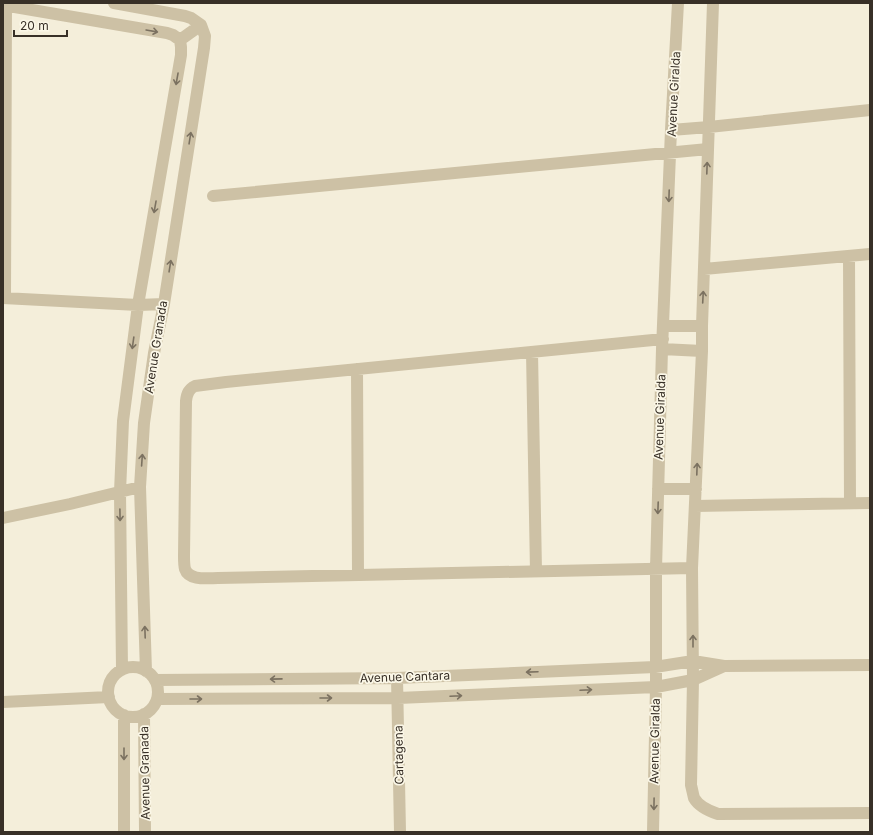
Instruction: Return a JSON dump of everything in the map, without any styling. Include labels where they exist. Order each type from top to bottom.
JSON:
[{"type":"street","points":[[114,3],[184,16],[191,18],[201,25],[180,40],[173,35],[166,33],[5,4],[4,298],[138,305],[164,304]]},
{"type":"street","name":"Avenue Giralda","points":[[653,832],[658,489],[663,326],[678,3]]},
{"type":"street","points":[[713,3],[702,351],[692,568],[693,680],[691,785],[694,798],[701,806],[708,811],[718,814],[870,813]]},
{"type":"street","name":"Avenue Granada","points":[[146,671],[140,487],[144,423],[204,48],[205,36],[201,25]]},
{"type":"street","name":"Avenue Granada","points":[[122,669],[120,492],[123,421],[138,305],[181,54],[180,40]]},
{"type":"street","points":[[672,130],[870,110]]},
{"type":"street","points":[[213,196],[708,149]]},
{"type":"street","points":[[704,269],[870,254]]},
{"type":"street","points":[[849,256],[850,503]]},
{"type":"street","points":[[663,326],[702,326]]},
{"type":"street","points":[[692,568],[218,578],[194,577],[190,575],[186,569],[184,556],[186,401],[187,393],[191,388],[202,384],[532,352],[663,344],[702,351]]},
{"type":"street","points":[[532,352],[536,571]]},
{"type":"street","points":[[357,369],[358,575]]},
{"type":"street","points":[[3,518],[140,487]]},
{"type":"street","points":[[658,489],[696,489]]},
{"type":"street","points":[[696,506],[870,503]]},
{"type":"street","name":"Avenue Cantara","points":[[155,680],[397,678],[655,667],[693,661],[724,666]]},
{"type":"street","points":[[157,699],[398,698],[656,687],[693,680],[724,666],[870,665]]},
{"type":"street","points":[[139,667],[146,671],[155,680],[157,686],[158,693],[154,705],[144,714],[137,716],[124,715],[115,709],[109,698],[108,689],[110,681],[115,674],[122,669],[139,667]]},
{"type":"street","name":"Cartagena","points":[[397,678],[400,832]]},
{"type":"street","points":[[3,702],[109,698]]},
{"type":"street","name":"Avenue Granada","points":[[144,714],[145,832]]},
{"type":"street","name":"Avenue Granada","points":[[124,715],[124,832]]}]
